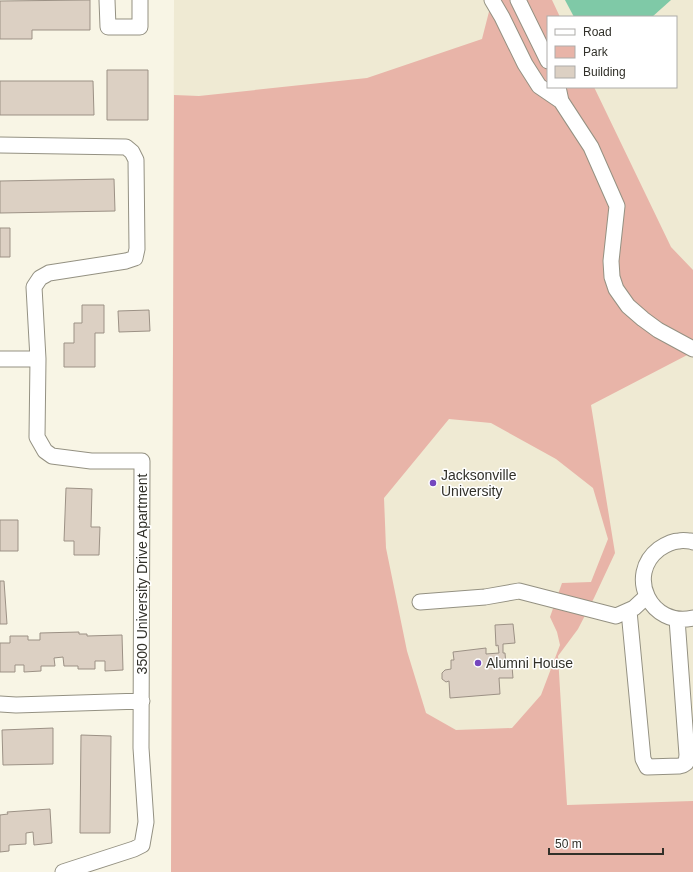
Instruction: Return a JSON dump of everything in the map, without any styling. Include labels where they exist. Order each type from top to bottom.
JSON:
[{"type":"street","points":[[107,0],[108,27],[140,27],[140,0]]},
{"type":"street","points":[[492,0],[525,64],[539,86],[559,94],[591,147],[617,206],[611,261],[612,277],[616,289],[628,306],[643,319],[658,330],[693,349]]},
{"type":"street","points":[[518,0],[547,59]]},
{"type":"street","name":"3500 University Drive Apartment","points":[[0,145],[126,147],[132,152],[136,160],[137,250],[135,258],[126,261],[49,273],[40,278],[34,287],[38,359],[37,436],[45,451],[52,456],[91,461],[142,461],[141,748],[146,822],[142,845],[63,872]]},
{"type":"street","points":[[0,359],[38,359]]},
{"type":"street","points":[[693,542],[678,541],[664,545],[654,553],[646,565],[643,578],[645,592],[651,604],[661,614],[673,619],[686,620],[693,618]]},
{"type":"street","points":[[420,602],[485,597],[519,591],[616,616],[634,608],[647,596]]},
{"type":"street","points":[[629,611],[643,759],[647,767],[683,765],[686,763],[687,755],[677,619]]},
{"type":"street","points":[[0,704],[142,701]]},
{"type":"shaded area","name":"Jacksonville University","points":[[174,0],[693,0],[693,872],[171,872]]},
{"type":"shaded area","points":[[565,0],[671,0],[653,16],[573,16]]},
{"type":"green space","name":"Jacksonville University","points":[[492,0],[552,0],[560,16],[547,16],[547,88],[594,88],[671,247],[693,270],[693,352],[591,405],[615,553],[578,629],[558,656],[567,805],[693,801],[693,872],[171,872],[174,95],[199,96],[367,78],[482,39]],"holes":[[[449,419],[491,423],[556,459],[593,488],[608,539],[591,582],[562,583],[550,617],[557,632],[560,645],[541,695],[512,728],[456,730],[426,713],[407,651],[386,548],[384,498]]]},
{"type":"building","points":[[90,0],[90,30],[32,30],[32,39],[0,39],[0,1]]},
{"type":"building","points":[[107,70],[148,70],[148,120],[107,120]]},
{"type":"building","points":[[0,81],[93,81],[94,115],[0,115]]},
{"type":"building","points":[[114,179],[115,211],[0,213],[0,181]]},
{"type":"building","points":[[0,228],[10,228],[10,257],[0,257]]},
{"type":"building","points":[[82,305],[104,305],[104,333],[95,333],[95,367],[64,367],[64,343],[74,343],[74,323],[82,323]]},
{"type":"building","points":[[149,310],[150,331],[119,332],[118,311]]},
{"type":"building","points":[[66,488],[92,489],[91,527],[100,527],[99,555],[74,555],[74,541],[64,541]]},
{"type":"building","points":[[0,520],[18,520],[18,551],[0,551]]},
{"type":"building","points":[[0,581],[4,581],[7,624],[0,624]]},
{"type":"building","name":"Alumni House","points":[[513,624],[515,643],[503,644],[503,653],[505,653],[506,666],[512,666],[513,678],[499,678],[500,694],[450,698],[449,681],[446,682],[442,679],[442,673],[445,670],[451,669],[451,660],[454,660],[453,652],[486,648],[486,654],[499,653],[498,645],[496,646],[495,625]]},
{"type":"building","points":[[79,632],[79,634],[87,634],[87,636],[122,635],[123,670],[105,671],[105,661],[95,661],[95,669],[78,669],[78,666],[64,666],[63,657],[54,658],[55,666],[41,666],[41,671],[24,672],[24,665],[15,665],[15,672],[0,672],[0,643],[10,643],[10,636],[28,636],[28,640],[40,640],[40,633]]},
{"type":"building","points":[[53,728],[53,764],[3,765],[2,730]]},
{"type":"building","points":[[81,735],[111,736],[110,833],[80,833]]},
{"type":"building","points":[[50,809],[52,843],[34,845],[33,832],[26,833],[26,844],[9,845],[9,851],[0,852],[0,815],[8,814],[7,812]]},
{"type":"place","name":"Jacksonville University","points":[[433,483]]},
{"type":"place","name":"Alumni House","points":[[478,663]]}]
